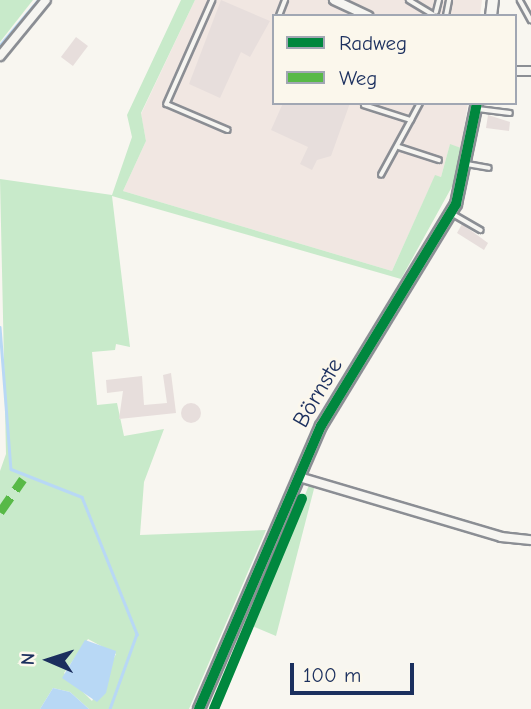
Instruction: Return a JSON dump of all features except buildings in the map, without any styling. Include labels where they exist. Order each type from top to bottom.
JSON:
[{"type":"street","points":[[0,56],[46,0]]},
{"type":"street","points":[[334,0],[364,14]]},
{"type":"street","name":"Börnste","points":[[199,709],[321,426],[452,213],[467,164],[476,106]]},
{"type":"street","points":[[299,477],[501,537],[531,540]]},
{"type":"lane","points":[[214,0],[167,104],[228,130]]},
{"type":"lane","points":[[410,0],[436,14],[439,0]]},
{"type":"lane","points":[[520,0],[531,20]]},
{"type":"lane","points":[[364,105],[411,120]]},
{"type":"lane","points":[[381,175],[399,147],[419,105]]},
{"type":"lane","points":[[476,106],[510,113]]},
{"type":"lane","points":[[399,147],[439,160]]},
{"type":"lane","points":[[467,164],[489,168]]},
{"type":"lane","points":[[452,213],[481,230]]},
{"type":"shaded area","points":[[195,0],[482,0],[480,14],[272,14],[272,105],[468,105],[461,148],[450,145],[441,177],[435,176],[392,271],[123,191],[146,141],[141,114]]},
{"type":"green space","points":[[0,0],[33,0],[0,42]]},
{"type":"green space","points":[[181,0],[195,0],[141,113],[146,141],[123,191],[392,271],[435,175],[441,177],[450,144],[461,148],[454,183],[401,279],[112,196],[130,347],[116,344],[115,350],[92,352],[97,405],[117,403],[124,436],[164,429],[144,482],[140,535],[266,530],[189,709],[89,709],[70,692],[53,688],[40,709],[0,709],[0,471],[6,454],[0,179],[112,195],[132,137],[127,115]],"holes":[[[88,639],[116,654],[92,701],[64,673]]]},
{"type":"green space","points":[[309,485],[315,485],[276,636],[252,626]]},
{"type":"water","points":[[85,640],[116,651],[106,693],[97,702],[62,678]]},
{"type":"water","points":[[53,688],[70,692],[89,709],[40,709]]},
{"type":"waterway","points":[[0,45],[38,0]]},
{"type":"waterway","points":[[0,327],[11,469],[82,497],[137,634],[110,709]]},
{"type":"marked path","points":[[0,512],[23,479]]},
{"type":"cycle path","points":[[199,709],[321,426],[456,204],[477,105]]},
{"type":"cycle path","points":[[214,709],[302,499]]}]
